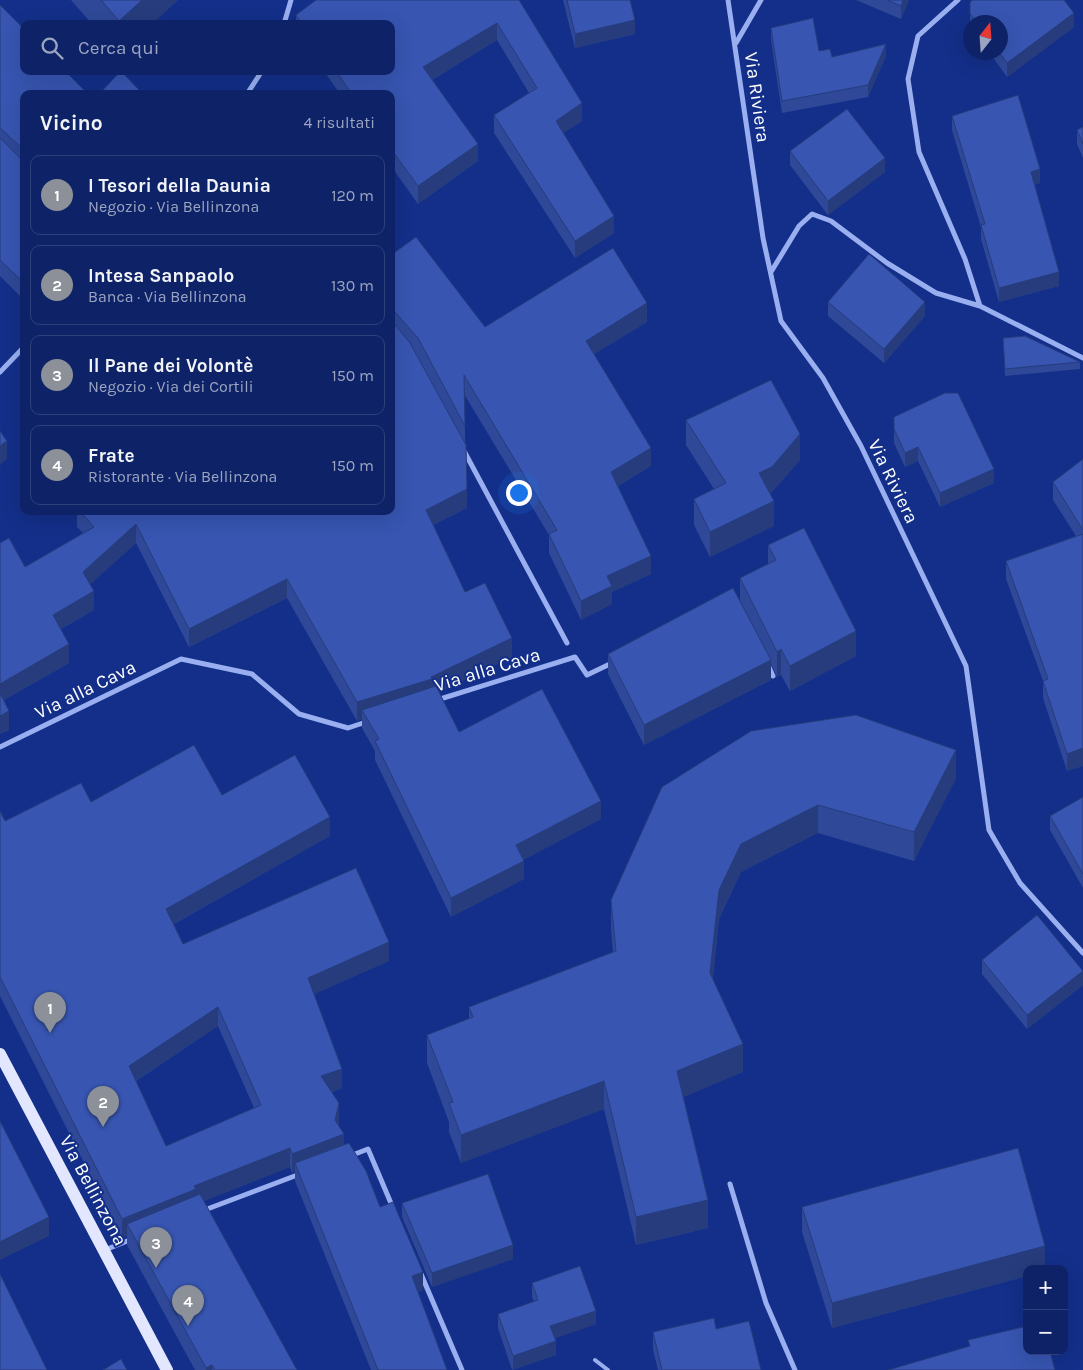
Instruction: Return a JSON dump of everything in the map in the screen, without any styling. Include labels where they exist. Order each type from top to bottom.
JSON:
[{"type":"main road","name":"Via Bellinzona","points":[[0,1054],[167,1370]]},
{"type":"street","points":[[285,20],[291,0]]},
{"type":"street","name":"Via Riviera","points":[[728,0],[736,43],[763,238],[781,321],[823,378],[861,446],[966,666],[989,830],[1020,884],[1083,953]]},
{"type":"street","points":[[736,43],[761,0]]},
{"type":"street","points":[[958,0],[918,36],[908,79],[919,152],[965,259],[980,306]]},
{"type":"street","points":[[250,90],[259,75]]},
{"type":"street","points":[[771,272],[799,226],[812,214],[831,221],[887,263],[936,293],[980,306],[1083,358]]},
{"type":"street","points":[[0,372],[20,351]]},
{"type":"street","points":[[460,445],[567,642]]},
{"type":"street","name":"Via alla Cava","points":[[433,701],[575,657],[587,675],[622,658]]},
{"type":"street","name":"Via alla Cava","points":[[0,747],[181,659],[252,674],[299,714],[348,728],[376,719]]},
{"type":"street","points":[[765,659],[773,676]]},
{"type":"street","points":[[341,1159],[368,1149],[394,1211]]},
{"type":"street","points":[[197,1213],[305,1172]]},
{"type":"street","points":[[730,1184],[766,1303],[795,1370]]},
{"type":"street","points":[[105,1250],[143,1234]]},
{"type":"street","points":[[417,1264],[462,1370]]},
{"type":"lane","points":[[595,1360],[608,1370]]},
{"type":"building","points":[[101,0],[142,0],[120,20]]},
{"type":"building","points":[[316,0],[519,0],[582,103],[556,121],[614,216],[575,241],[494,115],[537,88],[497,23],[423,67],[478,144],[418,186],[395,154],[395,90],[349,90],[339,75],[395,75],[395,20],[299,20],[296,15]]},
{"type":"building","points":[[567,0],[630,0],[635,20],[575,34]]},
{"type":"building","points":[[887,0],[903,0],[901,6]]},
{"type":"building","points":[[973,0],[1064,0],[1074,13],[1007,63],[1005,60],[1008,60],[1008,15],[971,15],[970,2]]},
{"type":"building","points":[[0,5],[20,25],[20,75],[69,75],[84,90],[20,90],[20,146],[0,128]]},
{"type":"building","points":[[813,18],[819,51],[830,49],[832,57],[886,44],[868,85],[782,101],[771,28]]},
{"type":"building","points":[[117,75],[125,75],[139,90],[103,90]]},
{"type":"building","points":[[1018,95],[1040,169],[1031,172],[1059,272],[999,288],[981,225],[985,224],[952,116]]},
{"type":"building","points":[[847,109],[885,158],[828,201],[790,151]]},
{"type":"building","points":[[1083,127],[1083,144],[1077,130]]},
{"type":"building","points":[[0,138],[20,158],[20,279],[0,260]]},
{"type":"building","points":[[416,237],[485,327],[613,248],[647,303],[586,341],[651,448],[611,472],[651,556],[607,576],[612,586],[581,601],[549,534],[557,530],[464,375],[465,426],[418,338],[395,312],[395,252]]},
{"type":"building","points":[[869,254],[925,302],[884,349],[828,302]]},
{"type":"building","points":[[395,325],[410,343],[466,445],[467,489],[426,510],[465,592],[485,583],[512,638],[431,677],[432,679],[357,702],[287,579],[189,629],[136,524],[83,572],[94,591],[53,615],[69,644],[0,684],[0,543],[9,538],[25,567],[94,527],[84,515],[395,515]]},
{"type":"building","points":[[1025,336],[1080,362],[1005,369],[1003,338]]},
{"type":"building","points":[[771,380],[800,434],[772,467],[759,473],[774,501],[710,532],[694,499],[726,483],[686,420]]},
{"type":"building","points":[[945,393],[958,393],[994,469],[940,493],[918,447],[905,453],[894,429],[894,417]]},
{"type":"building","points":[[0,431],[7,441],[0,446]]},
{"type":"building","points":[[1083,459],[1083,530],[1053,482]]},
{"type":"building","points":[[804,528],[856,631],[790,666],[781,649],[777,652],[740,578],[776,560],[768,545]]},
{"type":"building","points":[[1083,534],[1083,748],[1067,754],[1043,681],[1048,679],[1006,561]]},
{"type":"building","points":[[733,588],[771,660],[644,725],[608,654]]},
{"type":"building","points":[[436,686],[459,732],[542,689],[601,801],[516,845],[524,861],[451,898],[375,741],[379,739],[362,710]]},
{"type":"building","points":[[0,693],[9,711],[0,716]]},
{"type":"building","points":[[856,715],[956,750],[914,832],[818,805],[741,844],[719,890],[710,973],[743,1044],[677,1071],[708,1200],[636,1217],[604,1081],[461,1135],[449,1103],[453,1102],[427,1035],[473,1017],[469,1007],[616,951],[611,900],[662,787],[751,731]]},
{"type":"building","points":[[194,745],[222,795],[295,755],[330,817],[166,909],[183,944],[356,868],[389,942],[308,978],[342,1069],[321,1076],[339,1103],[335,1120],[344,1134],[292,1154],[290,1148],[194,1186],[196,1189],[122,1219],[0,977],[0,811],[5,821],[81,783],[91,802]],"holes":[[[218,1007],[261,1105],[166,1146],[129,1066]]]},
{"type":"building","points":[[1083,797],[1083,874],[1050,816]]},
{"type":"building","points":[[1037,915],[1083,971],[1027,1015],[982,960]]},
{"type":"building","points":[[0,1121],[49,1217],[0,1242]]},
{"type":"building","points":[[349,1143],[366,1171],[380,1207],[393,1202],[423,1272],[412,1276],[447,1370],[378,1370],[295,1163]]},
{"type":"building","points":[[1018,1148],[1045,1246],[832,1303],[802,1207]]},
{"type":"building","points":[[488,1174],[513,1245],[432,1273],[402,1203]]},
{"type":"building","points":[[200,1194],[297,1370],[215,1370],[212,1365],[206,1368],[127,1224]]},
{"type":"building","points":[[580,1266],[596,1311],[550,1326],[556,1341],[513,1356],[498,1314],[538,1300],[532,1283]]},
{"type":"building","points":[[0,1274],[47,1370],[0,1370]]},
{"type":"building","points":[[714,1318],[716,1329],[749,1321],[761,1370],[662,1370],[653,1332]]},
{"type":"building","points":[[1023,1327],[1023,1355],[1051,1355],[1055,1370],[888,1370],[970,1346],[968,1340]]},
{"type":"building","points":[[121,1359],[127,1370],[103,1370]]},
{"type":"place","name":"I Tesori della Daunia","points":[[50,1033]]},
{"type":"place","name":"Intesa Sanpaolo","points":[[103,1127]]},
{"type":"place","name":"Il Pane dei Volontè","points":[[156,1268]]},
{"type":"place","name":"Frate","points":[[188,1326]]}]
